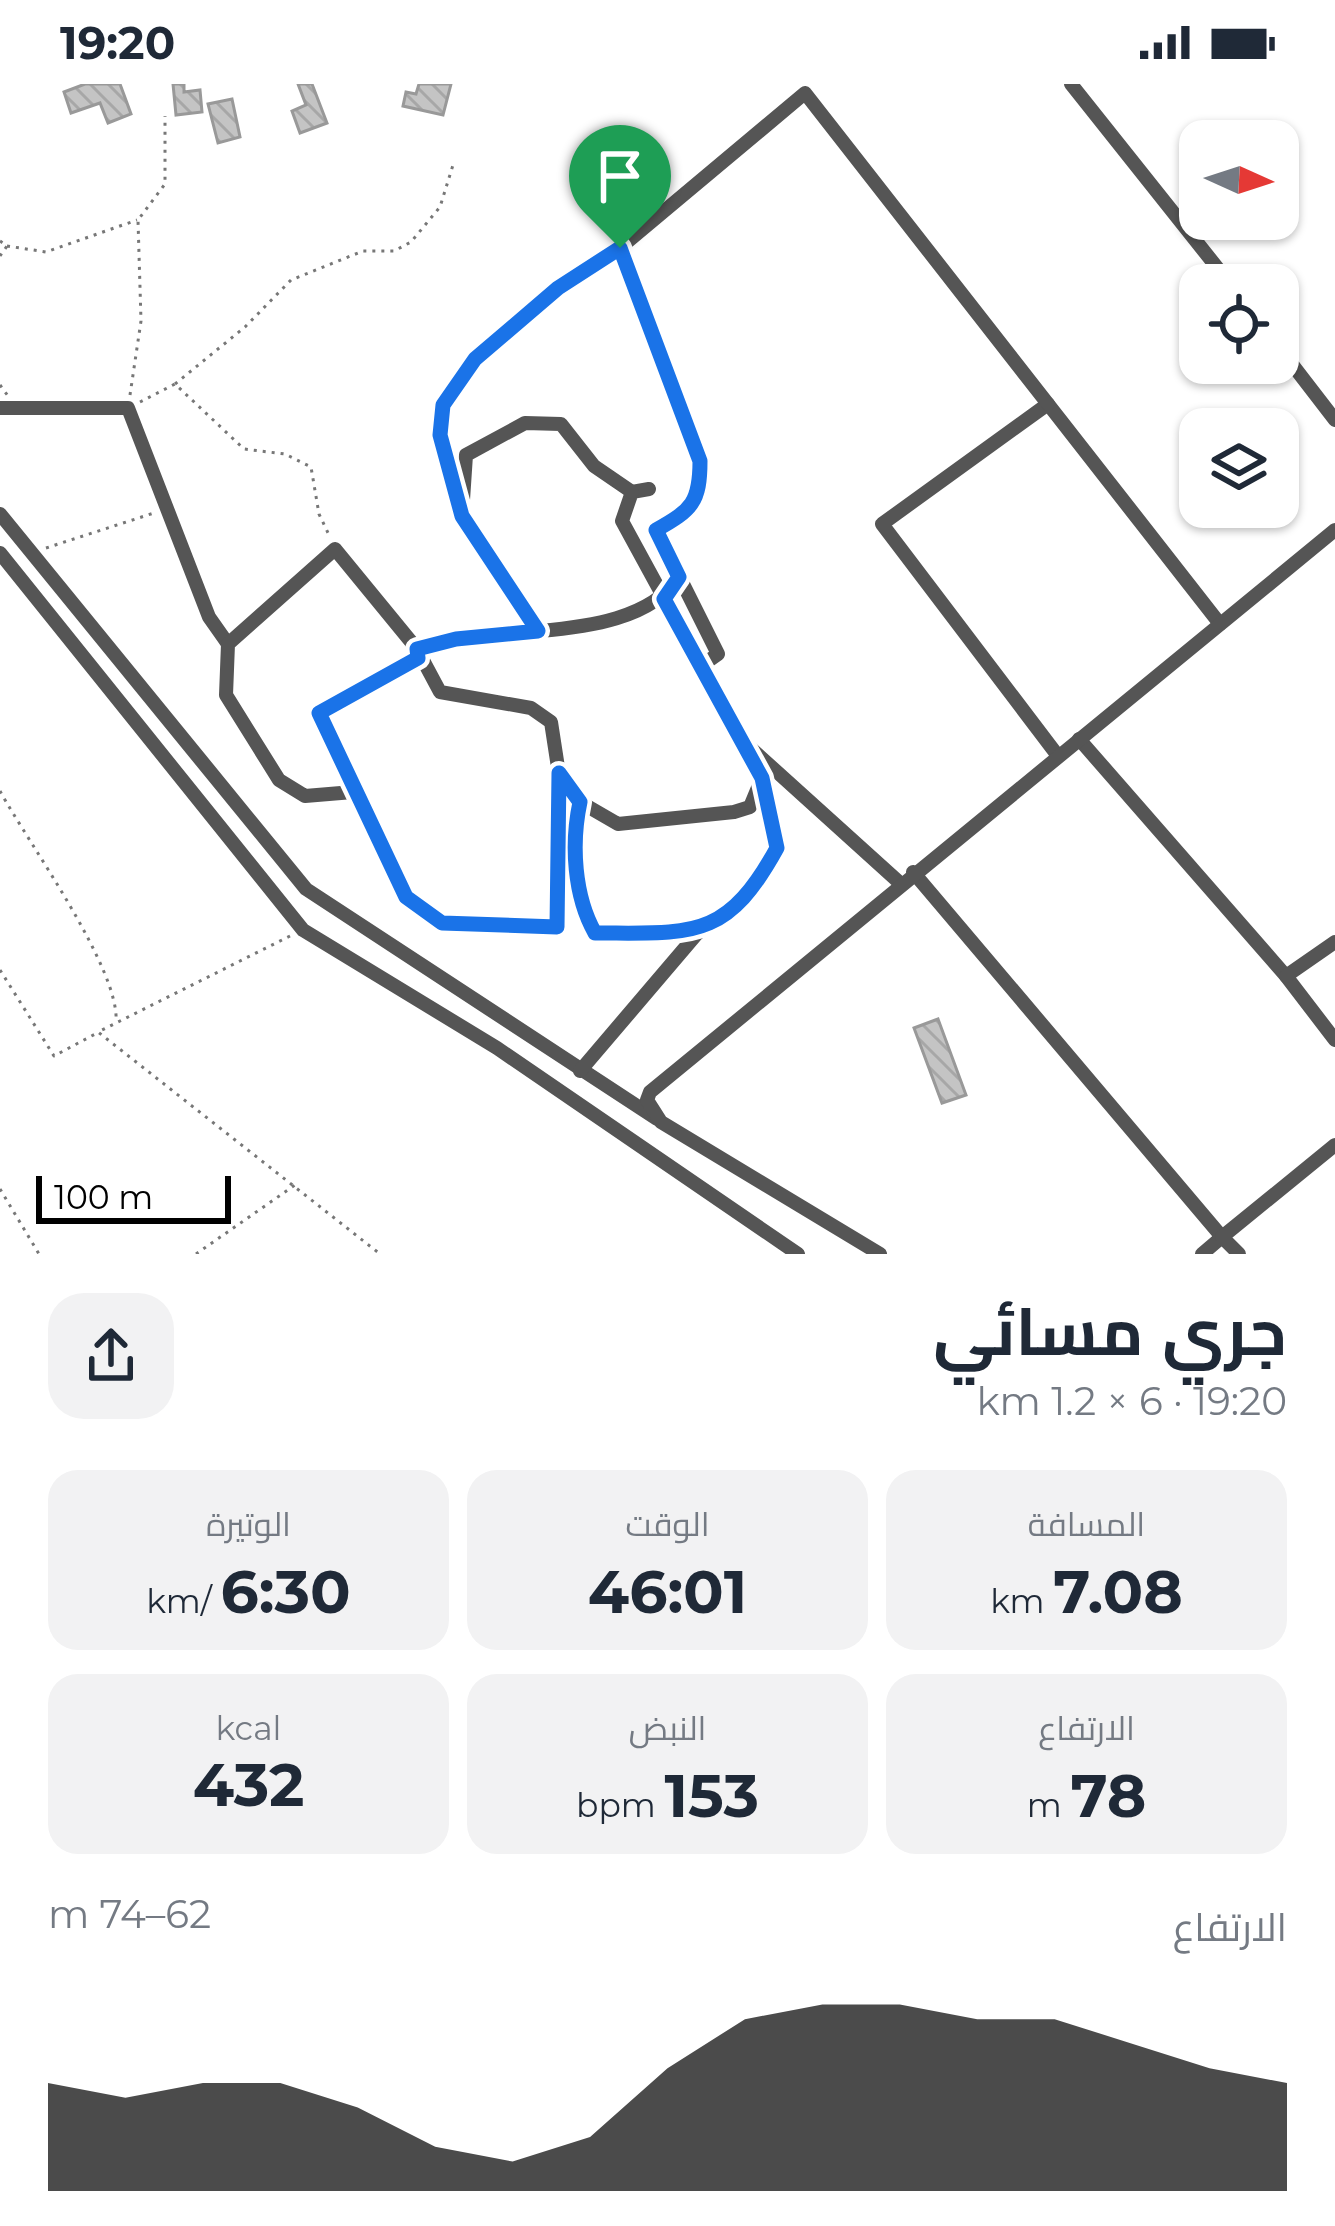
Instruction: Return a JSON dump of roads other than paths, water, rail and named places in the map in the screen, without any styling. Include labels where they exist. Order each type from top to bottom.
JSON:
[{"type":"street","points":[[1071,84],[1215,264]]},
{"type":"street","points":[[538,631],[462,516],[440,435],[450,388],[475,359],[558,288],[620,248],[806,93],[1220,624]]},
{"type":"street","points":[[620,248],[700,461],[700,498],[688,513],[656,530],[718,654],[701,667]]},
{"type":"street","points":[[1299,373],[1335,420]]},
{"type":"street","points":[[1048,404],[882,524],[1058,756]]},
{"type":"street","points":[[0,408],[128,408],[209,617],[228,644],[226,695],[279,780],[305,796],[353,792]]},
{"type":"street","points":[[462,516],[466,455],[525,423],[561,424],[594,466],[632,492],[649,489]]},
{"type":"street","points":[[580,1071],[698,933],[752,895],[777,848],[762,778],[622,521],[632,492]]},
{"type":"street","points":[[0,514],[306,889],[580,1071],[880,1254]]},
{"type":"street","points":[[661,1122],[647,1100],[650,1092],[1335,530]]},
{"type":"street","points":[[228,644],[335,549],[418,653],[440,692],[531,708],[551,722],[559,773],[557,927],[442,923],[406,897],[319,713],[418,653],[456,639],[586,627],[664,599],[679,577]]},
{"type":"street","points":[[0,553],[303,930],[497,1048],[798,1254]]},
{"type":"street","points":[[735,734],[901,884]]},
{"type":"street","points":[[1078,740],[1286,976],[1335,1040]]},
{"type":"street","points":[[559,773],[580,802],[618,824],[750,807],[762,778]]},
{"type":"street","points":[[580,802],[576,824],[580,907],[595,933],[698,933]]},
{"type":"street","points":[[913,872],[1239,1254]]},
{"type":"street","points":[[1286,976],[1335,942]]},
{"type":"street","points":[[1202,1254],[1335,1145]]}]
